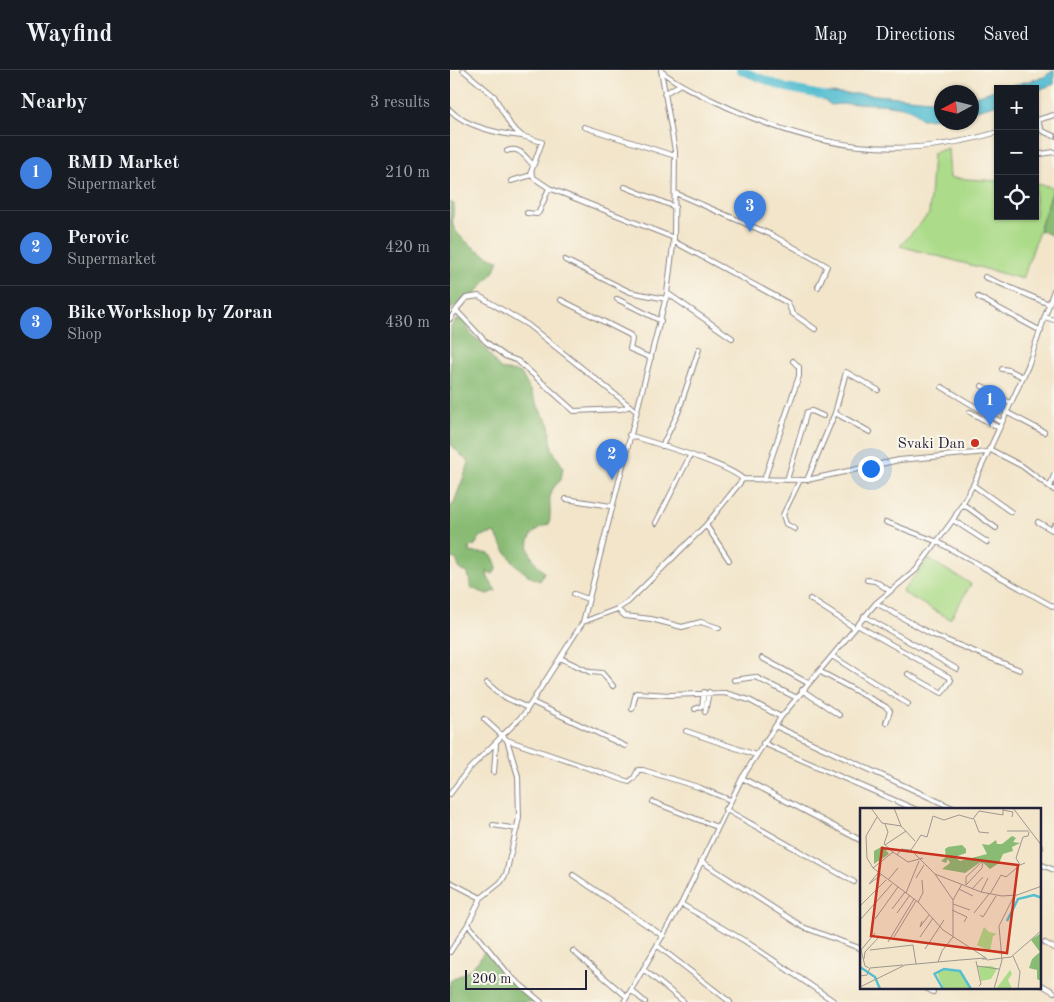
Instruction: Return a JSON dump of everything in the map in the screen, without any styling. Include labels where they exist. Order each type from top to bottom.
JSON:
[{"type":"street","points":[[463,70],[494,96],[511,126],[522,136]]},
{"type":"street","points":[[661,70],[679,85],[742,114],[829,142],[906,149],[948,144],[994,133]]},
{"type":"street","points":[[450,794],[467,771],[496,744],[505,739],[532,702],[583,622],[629,435],[667,293],[675,207],[675,156],[661,70]]},
{"type":"street","points":[[664,94],[679,85]]},
{"type":"street","points":[[450,110],[460,119],[499,134],[522,136],[542,142],[532,175]]},
{"type":"street","points":[[1039,119],[1054,114]]},
{"type":"street","points":[[1039,126],[1042,131],[1054,136]]},
{"type":"street","points":[[584,127],[675,156]]},
{"type":"street","points":[[507,151],[513,149],[522,152],[534,165]]},
{"type":"street","points":[[1039,154],[1054,152]]},
{"type":"street","points":[[511,181],[532,175]]},
{"type":"street","points":[[532,175],[549,188],[673,240],[788,303],[792,313],[815,329]]},
{"type":"street","points":[[624,187],[675,207]]},
{"type":"street","points":[[527,213],[537,214],[540,212],[549,188]]},
{"type":"street","points":[[675,193],[772,235],[826,264],[828,269],[818,287]]},
{"type":"street","points":[[565,260],[630,292],[666,299]]},
{"type":"street","points":[[985,277],[1049,304]]},
{"type":"street","points":[[624,1002],[681,904],[716,826],[763,743],[795,697],[832,656],[864,616],[890,590],[916,570],[938,542],[963,504],[1022,377],[1041,331],[1054,290]]},
{"type":"street","points":[[667,293],[732,338]]},
{"type":"street","points":[[450,319],[466,298],[475,296],[503,308],[528,324],[636,411]]},
{"type":"street","points":[[978,297],[1041,331]]},
{"type":"street","points":[[617,299],[661,320]]},
{"type":"street","points":[[561,300],[630,335],[632,339],[630,349],[651,358]]},
{"type":"street","points":[[456,310],[486,342],[505,356],[518,361],[524,370],[574,412],[621,409],[630,406]]},
{"type":"street","points":[[1045,318],[1054,320]]},
{"type":"street","points":[[662,446],[678,413],[700,350]]},
{"type":"street","points":[[764,480],[799,376],[799,367],[793,360]]},
{"type":"street","points":[[1002,369],[1022,377]]},
{"type":"street","points":[[808,480],[836,413],[846,372],[878,390]]},
{"type":"street","points":[[982,386],[1010,403]]},
{"type":"street","points":[[942,387],[1001,422]]},
{"type":"street","points":[[787,480],[807,412],[812,411],[823,416]]},
{"type":"street","points":[[970,412],[999,428]]},
{"type":"street","points":[[1006,412],[1044,432]]},
{"type":"street","points":[[836,413],[870,432]]},
{"type":"street","points":[[629,435],[738,474],[743,479],[764,480],[808,480],[899,460],[988,450],[1022,466],[1054,490]]},
{"type":"street","points":[[656,523],[690,456]]},
{"type":"street","points":[[1050,487],[1054,475]]},
{"type":"street","points":[[583,622],[617,609],[628,602],[706,525],[743,479]]},
{"type":"street","points":[[795,529],[785,522],[783,515],[800,480]]},
{"type":"street","points":[[973,485],[1011,512]]},
{"type":"street","points":[[566,499],[611,506]]},
{"type":"street","points":[[963,504],[996,528]]},
{"type":"street","points":[[953,520],[987,542]]},
{"type":"street","points":[[886,522],[938,542],[1054,607]]},
{"type":"street","points":[[1038,522],[1053,530],[1054,525]]},
{"type":"street","points":[[706,525],[729,560]]},
{"type":"street","points":[[867,580],[875,581],[890,590]]},
{"type":"street","points":[[574,594],[588,599]]},
{"type":"street","points":[[810,599],[856,627],[950,678],[943,693],[940,693],[908,674]]},
{"type":"street","points":[[876,603],[931,634],[1020,670]]},
{"type":"street","points":[[617,609],[626,616],[651,619],[682,627],[701,622],[719,628]]},
{"type":"street","points":[[864,616],[957,669]]},
{"type":"street","points":[[922,662],[929,654]]},
{"type":"street","points":[[832,656],[908,704]]},
{"type":"street","points":[[560,658],[590,672],[602,673],[613,686]]},
{"type":"street","points":[[762,658],[808,683]]},
{"type":"street","points":[[819,670],[886,707],[890,711],[886,723]]},
{"type":"street","points":[[734,680],[755,677],[795,697]]},
{"type":"street","points":[[487,683],[502,696],[528,708]]},
{"type":"street","points":[[802,690],[839,715]]},
{"type":"street","points":[[632,708],[636,693],[670,695],[706,692],[735,694],[781,717]]},
{"type":"street","points":[[695,709],[702,706],[706,692]]},
{"type":"street","points":[[705,712],[706,692]]},
{"type":"street","points":[[532,702],[624,746]]},
{"type":"street","points":[[484,719],[505,739],[629,782],[634,778],[638,770],[643,770],[698,787],[730,800]]},
{"type":"street","points":[[775,726],[953,808]]},
{"type":"street","points":[[686,731],[756,755]]},
{"type":"street","points":[[450,952],[468,924],[481,898],[501,882],[506,874],[519,818],[518,776],[505,739]]},
{"type":"street","points":[[763,743],[912,808]]},
{"type":"street","points":[[494,772],[496,744]]},
{"type":"street","points":[[742,778],[860,840]]},
{"type":"street","points":[[653,802],[716,826]]},
{"type":"street","points":[[726,809],[854,882]]},
{"type":"street","points":[[493,825],[517,829]]},
{"type":"street","points":[[701,861],[803,927],[860,948]]},
{"type":"street","points":[[1042,865],[1054,870]]},
{"type":"street","points":[[573,875],[663,936]]},
{"type":"street","points":[[450,882],[481,898]]},
{"type":"street","points":[[681,904],[744,942],[835,1002]]},
{"type":"street","points":[[468,924],[510,976],[541,1002]]},
{"type":"street","points":[[1045,943],[1054,948]]},
{"type":"street","points":[[658,946],[730,1002]]},
{"type":"street","points":[[573,951],[627,997]]},
{"type":"street","points":[[643,969],[684,1002]]},
{"type":"street","points":[[1042,985],[1054,992]]},
{"type":"street","points":[[631,990],[645,1002]]},
{"type":"street","points":[[930,990],[933,992]]},
{"type":"green space","points":[[948,148],[950,178],[994,181],[994,220],[1039,220],[1039,185],[1054,187],[1023,279],[900,246],[929,214],[933,153]]},
{"type":"green space","points":[[1054,187],[1054,236],[1039,230]]},
{"type":"green space","points":[[450,202],[454,204],[454,228],[461,237],[488,256],[499,260],[492,274],[475,295],[465,298],[450,310]]},
{"type":"green space","points":[[464,319],[471,335],[480,341],[500,369],[521,373],[541,412],[549,423],[552,449],[563,467],[561,480],[555,485],[550,495],[549,524],[533,533],[528,545],[533,558],[544,572],[540,581],[532,578],[513,562],[495,533],[481,536],[475,545],[469,547],[470,552],[491,555],[495,562],[497,568],[493,574],[487,571],[488,578],[496,591],[487,594],[471,588],[468,573],[460,570],[456,559],[450,558],[450,506],[453,505],[469,463],[450,444],[451,326],[456,320]]},
{"type":"green space","points":[[928,559],[971,584],[950,619],[902,592]]},
{"type":"green space","points":[[485,949],[508,979],[537,1002],[450,1002],[450,981],[466,972],[475,964]]},
{"type":"water","points":[[1054,70],[1054,84],[1039,90],[1039,85],[1013,85],[1044,77]]},
{"type":"water","points":[[994,90],[994,105],[979,109],[979,95]]},
{"type":"water","points":[[819,92],[934,100],[934,118],[921,119],[913,111],[897,106],[831,105],[820,97]]},
{"type":"waterway","points":[[740,70],[786,88],[826,96]]},
{"type":"place","name":"BikeWorkshop by Zoran","points":[[750,232]]},
{"type":"place","name":"RMD Market","points":[[990,426]]},
{"type":"place","name":"Svaki Dan","points":[[975,443]]},
{"type":"place","name":"Perovic","points":[[612,480]]}]
